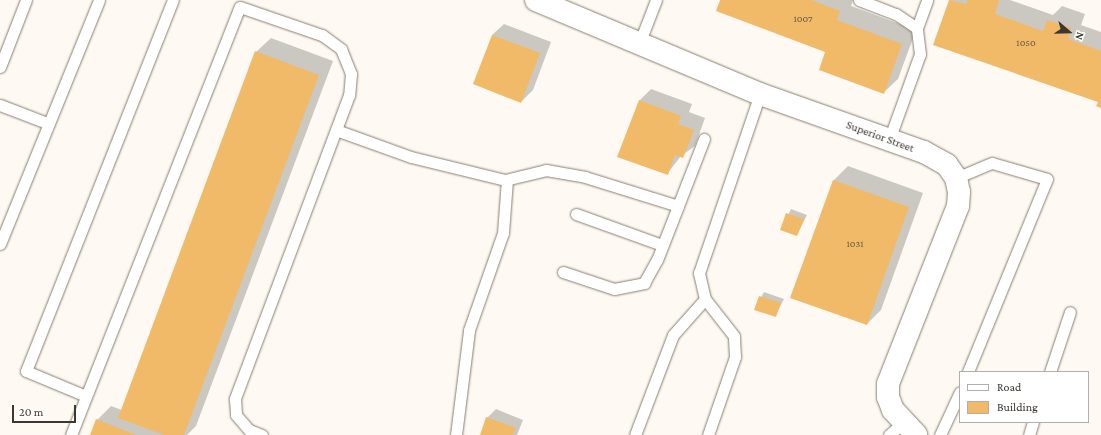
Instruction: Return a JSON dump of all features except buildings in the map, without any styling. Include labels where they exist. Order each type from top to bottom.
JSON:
[{"type":"street","name":"Superior Street","points":[[536,0],[760,94],[924,152],[947,165],[956,178]]},
{"type":"street","points":[[903,431],[888,397],[888,384],[958,206],[959,192],[956,178]]},
{"type":"lane","points":[[0,67],[26,0]]},
{"type":"lane","points":[[0,244],[47,124],[99,0]]},
{"type":"lane","points":[[86,396],[26,371],[173,0]]},
{"type":"lane","points":[[639,44],[656,0]]},
{"type":"lane","points":[[859,0],[896,14],[917,28]]},
{"type":"lane","points":[[890,140],[920,54],[917,28],[927,0]]},
{"type":"lane","points":[[71,435],[237,3],[322,35],[341,49],[351,74],[350,88],[336,130],[235,400],[236,415],[250,430],[262,435]]},
{"type":"lane","points":[[708,435],[735,358],[734,336],[705,299],[699,274],[760,94]]},
{"type":"lane","points":[[0,105],[47,124]]},
{"type":"lane","points":[[336,130],[411,157],[507,180],[546,170],[586,177],[678,206]]},
{"type":"lane","points":[[563,272],[614,290],[644,283],[662,245],[704,139]]},
{"type":"lane","points":[[956,178],[992,163],[1047,179],[968,371]]},
{"type":"lane","points":[[456,435],[469,330],[503,233],[507,180]]},
{"type":"lane","points":[[576,214],[662,245]]},
{"type":"lane","points":[[635,435],[673,335],[705,299]]},
{"type":"lane","points":[[1050,371],[1070,312]]},
{"type":"lane","points":[[940,435],[959,394]]},
{"type":"lane","points":[[1029,435],[1033,423]]}]
